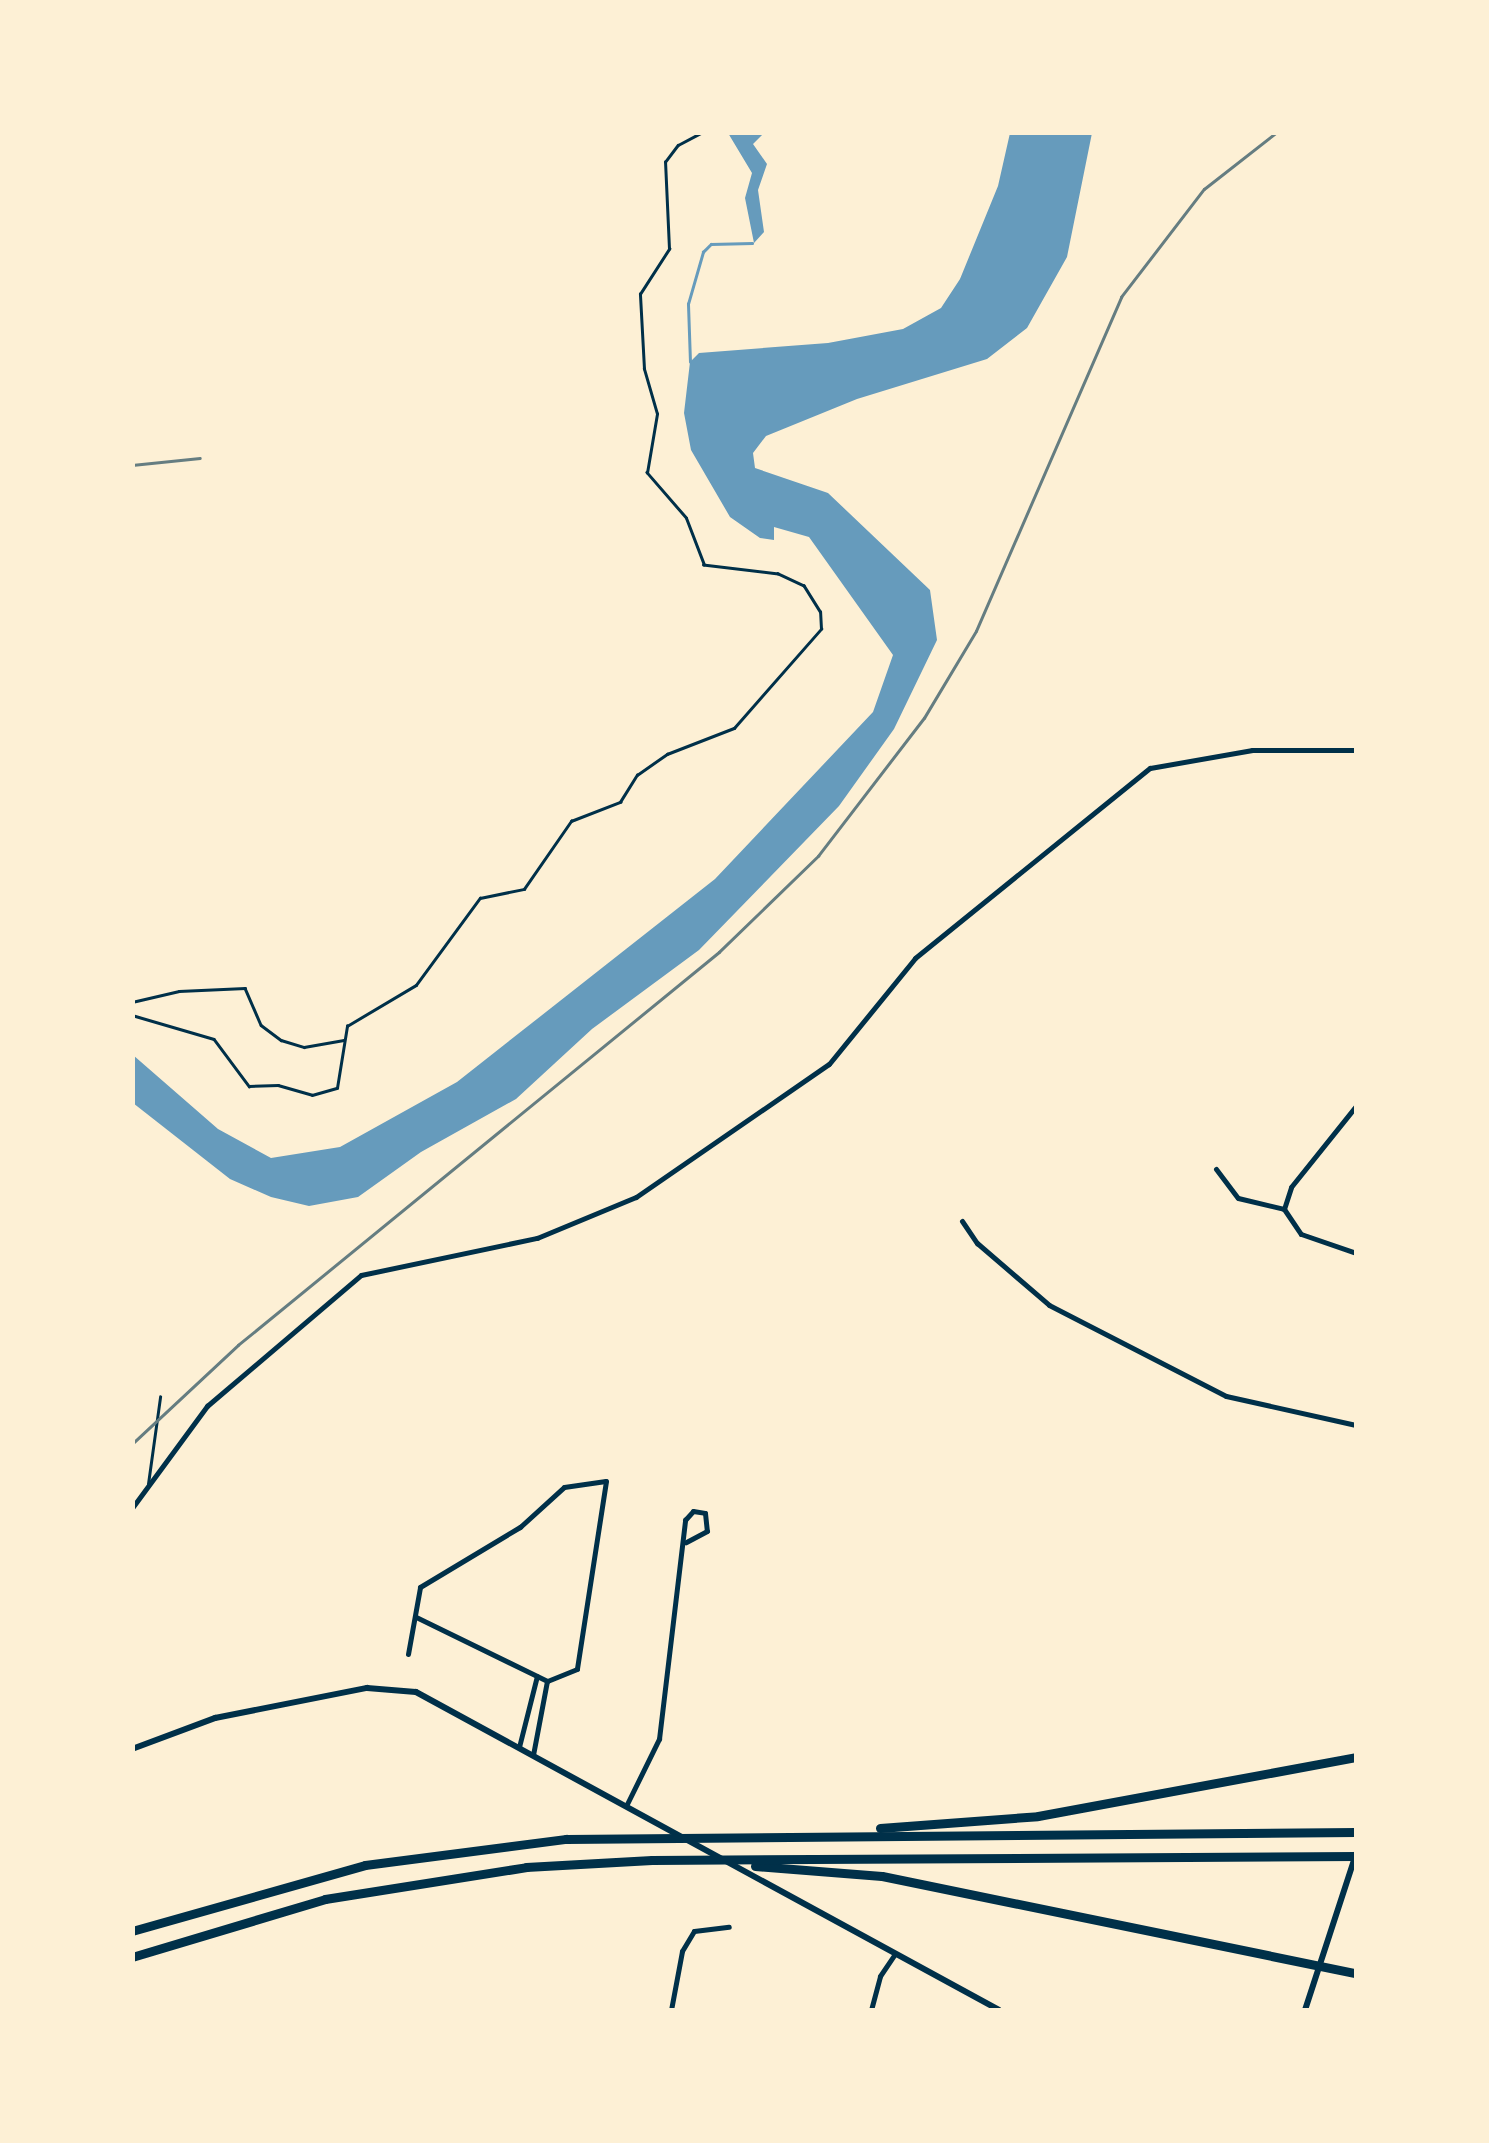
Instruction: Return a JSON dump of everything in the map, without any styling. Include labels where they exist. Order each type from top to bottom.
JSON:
[{"type":"highway","points":[[847,1833],[1038,1816],[1356,1757]]},
{"type":"highway","points":[[132,1930],[273,1886],[455,1850],[618,1836],[1356,1832]]},
{"type":"highway","points":[[132,1957],[258,1916],[444,1876],[585,1862],[1356,1854]]},
{"type":"highway","points":[[712,1861],[882,1876],[1318,1969],[1356,1973]]},
{"type":"street","points":[[132,1508],[208,1406],[360,1275],[488,1251],[584,1222],[636,1197],[829,1064],[915,958],[1150,768],[1252,750],[1356,750]]},
{"type":"street","points":[[1284,1209],[1292,1187],[1356,1106]]},
{"type":"street","points":[[1216,1169],[1238,1198],[1284,1209],[1311,1240],[1356,1253]]},
{"type":"street","points":[[962,1221],[977,1243],[1067,1314],[1226,1396],[1356,1426]]},
{"type":"street","points":[[408,1654],[420,1587],[445,1566],[520,1527],[564,1486],[606,1481],[577,1669],[547,1681]]},
{"type":"street","points":[[629,1808],[659,1739],[687,1516],[705,1513],[707,1530],[686,1542]]},
{"type":"street","points":[[416,1617],[547,1681]]},
{"type":"street","points":[[519,1747],[538,1676]]},
{"type":"street","points":[[533,1755],[547,1681]]},
{"type":"street","points":[[132,1749],[215,1718],[373,1688],[441,1702],[999,2010]]},
{"type":"street","points":[[1304,2010],[1356,1854]]},
{"type":"street","points":[[671,2010],[682,1951],[694,1931],[729,1928]]},
{"type":"street","points":[[871,2010],[880,1976],[895,1954]]},
{"type":"lane","points":[[147,1488],[160,1397]]},
{"type":"path","points":[[132,1015],[214,1039],[249,1086],[278,1085],[312,1095],[340,1084],[345,1040],[360,1014],[416,984],[486,892],[524,889],[571,821],[620,802],[637,775],[667,754],[734,728],[821,628],[820,612],[804,586],[778,574],[704,565],[692,548],[686,518],[647,473],[657,414],[644,370],[640,294],[669,249],[665,162],[678,145],[702,132]]},
{"type":"path","points":[[132,1002],[235,987],[248,992],[261,1025],[282,1040],[304,1047],[345,1040]]},
{"type":"water","points":[[728,133],[764,133],[753,144],[767,164],[758,190],[764,232],[754,243],[745,198],[752,173]]},
{"type":"water","points":[[1010,133],[1092,133],[1067,257],[1027,328],[987,359],[857,399],[766,436],[753,453],[755,468],[828,493],[930,590],[937,640],[894,729],[839,806],[699,950],[592,1029],[516,1099],[421,1152],[358,1197],[309,1206],[271,1197],[230,1179],[133,1103],[133,1055],[218,1129],[271,1158],[340,1147],[457,1082],[715,879],[873,712],[893,655],[809,537],[774,527],[774,540],[760,538],[730,517],[691,450],[684,413],[690,362],[699,353],[828,343],[903,329],[941,308],[960,279],[998,186]]},
{"type":"waterway","points":[[690,362],[688,304],[703,252],[711,244],[752,243]]},
{"type":"railway","points":[[132,1444],[238,1345],[719,952],[818,856],[924,718],[976,631],[1121,297],[1204,189],[1277,132]]},
{"type":"railway","points":[[132,465],[200,458]]}]
